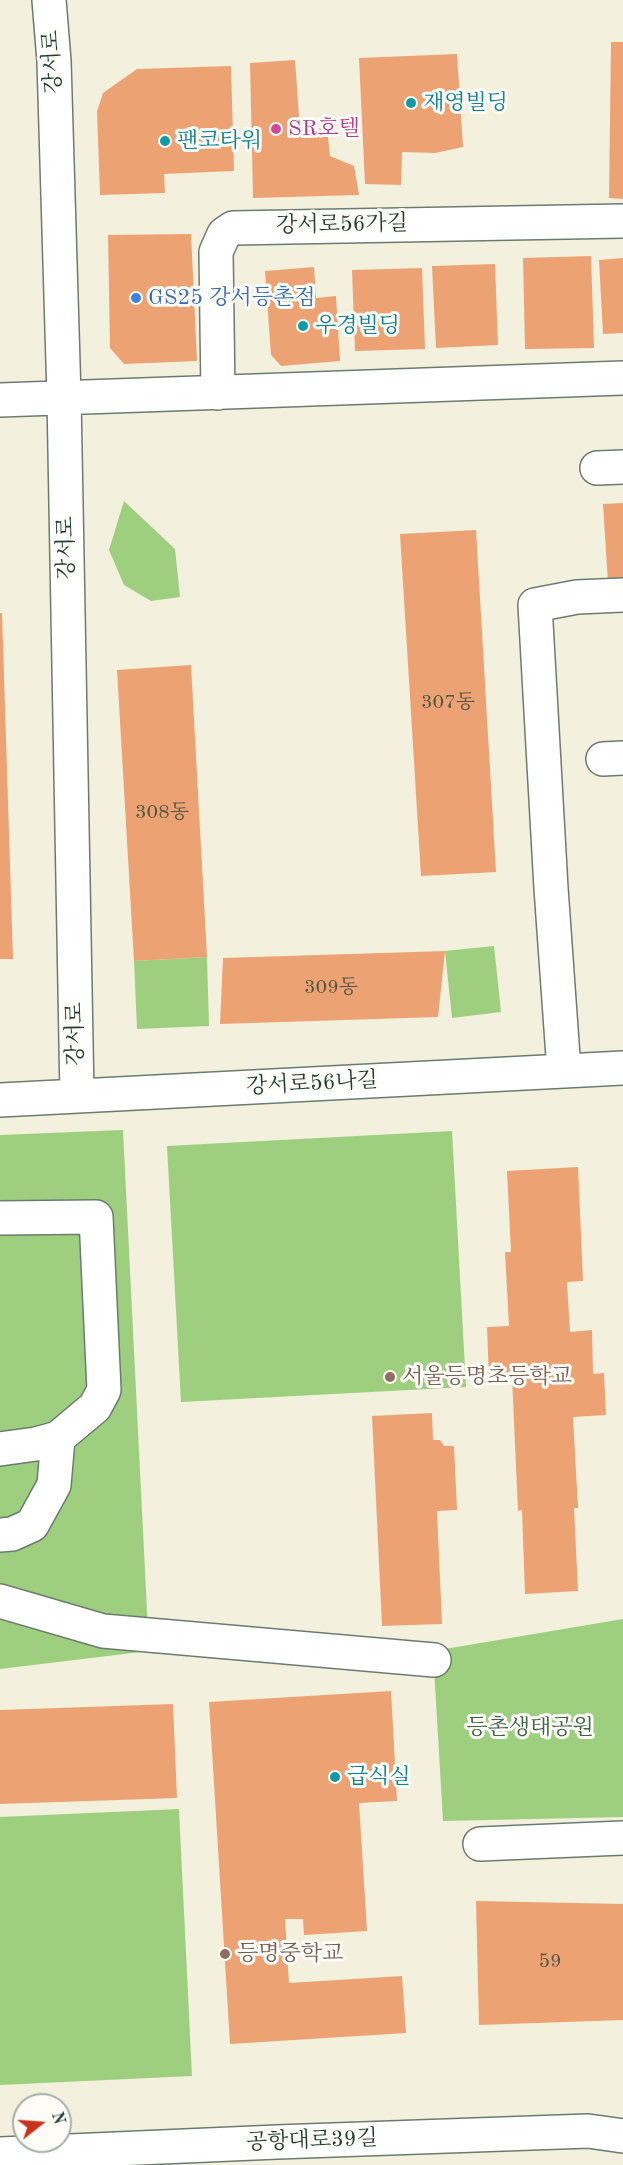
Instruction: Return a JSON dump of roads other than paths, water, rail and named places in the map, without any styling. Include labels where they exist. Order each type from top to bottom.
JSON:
[{"type":"street","name":"강서로","points":[[49,0],[54,60],[64,397],[77,1096]]},
{"type":"street","name":"강서로56가길","points":[[218,393],[216,252],[224,234],[233,228],[623,221]]},
{"type":"street","points":[[0,400],[623,378]]},
{"type":"street","points":[[564,1071],[535,604],[577,597],[623,595]]},
{"type":"street","name":"강서로56나길","points":[[0,1100],[623,1068]]},
{"type":"street","points":[[0,1218],[96,1217],[104,1390],[95,1407],[58,1438],[0,1449]]},
{"type":"street","points":[[0,1535],[12,1534],[32,1525],[54,1485],[58,1438]]},
{"type":"street","points":[[0,1601],[104,1631],[434,1660]]},
{"type":"street","points":[[480,1844],[623,1838]]},
{"type":"street","name":"공항대로39길","points":[[0,2154],[275,2153],[588,2131],[623,2136]]},
{"type":"place","name":"재영빌딩","points":[[411,103]]},
{"type":"place","name":"SR호텔","points":[[276,129]]},
{"type":"place","name":"팬코타워","points":[[165,141]]},
{"type":"place","name":"GS25 강서등촌점","points":[[136,298]]},
{"type":"place","name":"우경빌딩","points":[[303,326]]},
{"type":"place","name":"서울등명초등학교","points":[[390,1377]]},
{"type":"place","name":"급식실","points":[[335,1777]]},
{"type":"place","name":"등명중학교","points":[[225,1954]]},
{"type":"park label","name":"등촌생태공원","points":[[530,1728]]}]
